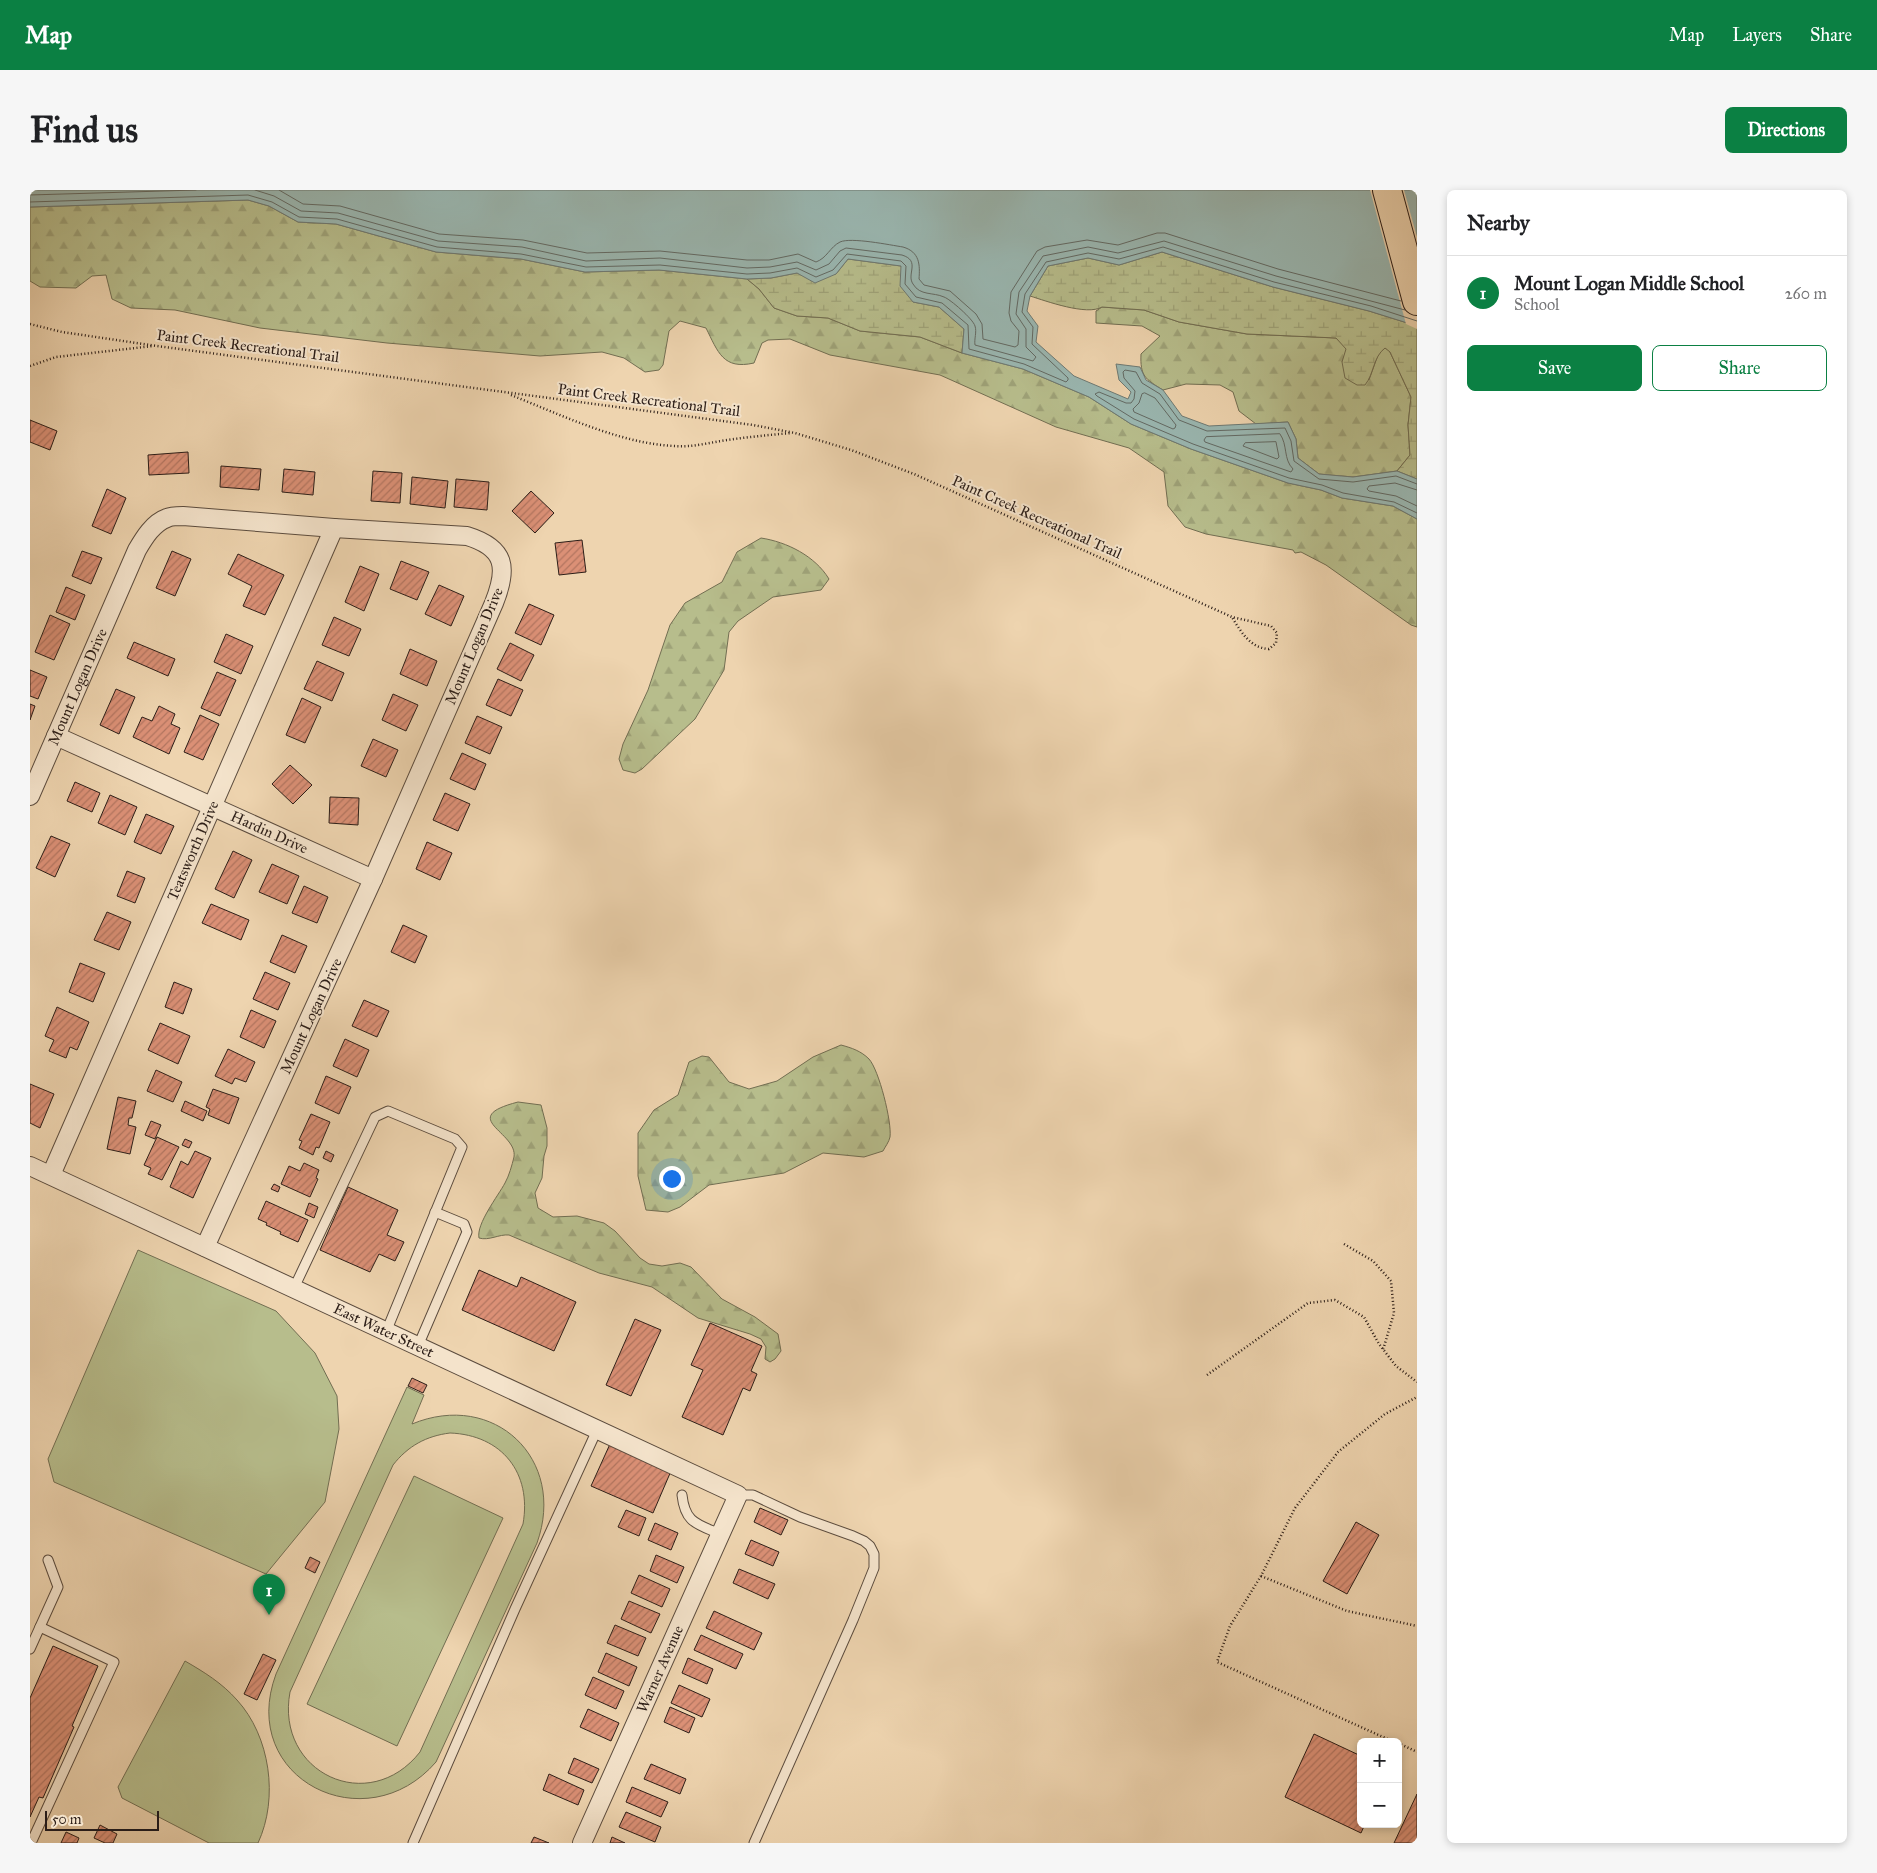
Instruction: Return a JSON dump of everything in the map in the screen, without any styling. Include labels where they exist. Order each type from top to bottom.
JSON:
[{"type":"highway","points":[[1387,190],[1417,301]]},
{"type":"street","name":"Mount Logan Drive","points":[[30,796],[137,550],[155,525],[167,518],[183,516],[467,536],[481,540],[493,548],[500,559],[503,573],[494,604],[374,879],[206,1247]]},
{"type":"street","name":"Teatsworth Drive","points":[[51,1175],[334,528]]},
{"type":"street","name":"Hardin Drive","points":[[56,736],[374,879]]},
{"type":"street","name":"East Water Street","points":[[30,1166],[738,1495]]},
{"type":"street","name":"Warner Avenue","points":[[582,1843],[738,1495]]},
{"type":"lane","points":[[294,1288],[375,1117],[388,1111],[456,1140],[462,1147],[386,1332]]},
{"type":"lane","points":[[418,1346],[468,1232],[464,1224],[435,1212]]},
{"type":"lane","points":[[413,1843],[515,1609],[597,1430]]},
{"type":"lane","points":[[682,1495],[684,1510],[689,1518],[720,1534]]},
{"type":"lane","points":[[738,1495],[752,1495],[853,1536],[864,1541],[874,1554],[874,1568],[853,1620],[754,1843]]},
{"type":"lane","points":[[30,1649],[58,1587],[48,1560]]},
{"type":"lane","points":[[31,1843],[114,1662],[40,1628]]},
{"type":"path","name":"Paint Creek Recreational Trail","points":[[30,324],[62,332],[157,346],[753,425],[795,433],[851,450],[914,474],[1232,617],[1271,626],[1277,633],[1276,643],[1269,649],[1260,648],[1250,641],[1239,629],[1232,617]]},
{"type":"path","points":[[30,366],[56,357],[157,346]]},
{"type":"path","points":[[506,393],[582,423],[639,441],[663,445],[690,446],[760,435],[795,433]]},
{"type":"path","points":[[1344,1244],[1373,1261],[1391,1281],[1394,1313],[1383,1350]]},
{"type":"path","points":[[1207,1376],[1308,1303],[1335,1300],[1364,1317],[1383,1350],[1396,1366],[1417,1382]]},
{"type":"path","points":[[1385,1738],[1217,1662],[1230,1626],[1261,1576],[1295,1508],[1338,1452],[1385,1414],[1417,1397]]},
{"type":"path","points":[[1261,1576],[1347,1611],[1417,1626]]},
{"type":"path","points":[[1402,1746],[1417,1752]]},
{"type":"green space","points":[[248,200],[269,206],[298,222],[336,224],[436,252],[521,259],[585,272],[659,270],[747,279],[759,289],[774,308],[797,316],[828,318],[860,331],[920,337],[962,353],[1023,369],[1089,397],[1131,424],[1191,449],[1288,483],[1321,490],[1342,498],[1393,506],[1417,519],[1417,627],[1411,625],[1326,565],[1301,552],[1295,553],[1293,550],[1206,534],[1185,527],[1168,506],[1164,472],[1129,448],[1056,427],[940,375],[830,355],[790,339],[768,340],[762,343],[754,363],[735,364],[728,361],[718,351],[706,328],[680,321],[669,331],[663,365],[659,370],[645,372],[624,358],[602,352],[540,356],[387,343],[260,328],[175,310],[131,308],[112,299],[106,275],[92,276],[76,288],[40,287],[30,281],[30,207]]},
{"type":"green space","points":[[1162,252],[1273,287],[1369,311],[1417,326],[1417,479],[1397,471],[1410,455],[1408,425],[1411,397],[1390,352],[1385,348],[1378,356],[1365,385],[1357,385],[1345,378],[1342,362],[1346,349],[1336,338],[1247,334],[1179,322],[1144,310],[1102,307],[1087,310],[1077,309],[1030,296],[1048,266],[1088,258],[1119,265]]},
{"type":"green space","points":[[848,259],[901,266],[913,302],[939,307],[964,329],[962,353],[920,337],[860,331],[828,318],[797,316],[774,308],[759,289],[747,279],[771,278],[797,273],[836,274]]},
{"type":"green space","points":[[1102,307],[1144,310],[1179,322],[1247,334],[1336,338],[1347,349],[1342,362],[1369,380],[1379,352],[1385,347],[1390,352],[1411,397],[1408,425],[1410,455],[1397,471],[1353,477],[1319,474],[1298,458],[1296,439],[1288,422],[1256,424],[1239,411],[1233,392],[1220,385],[1186,384],[1163,390],[1148,380],[1141,367],[1141,354],[1160,336],[1142,326],[1096,323],[1096,311]]},
{"type":"green space","points":[[761,538],[781,543],[800,551],[816,563],[829,579],[821,590],[773,597],[738,621],[729,632],[724,670],[695,719],[642,769],[635,773],[623,770],[619,759],[623,744],[648,690],[670,625],[685,603],[722,582],[737,552]]},
{"type":"green space","points":[[841,1045],[866,1056],[877,1074],[884,1096],[890,1130],[890,1137],[883,1151],[864,1157],[823,1153],[784,1173],[709,1185],[680,1207],[668,1212],[646,1210],[638,1176],[638,1133],[654,1110],[678,1095],[689,1062],[702,1056],[709,1057],[729,1082],[749,1089],[777,1081],[813,1057]]},
{"type":"green space","points":[[518,1102],[541,1105],[547,1128],[547,1146],[542,1178],[535,1193],[538,1208],[553,1217],[577,1216],[604,1223],[615,1231],[640,1258],[649,1264],[662,1266],[680,1263],[691,1267],[722,1299],[755,1317],[778,1334],[781,1351],[775,1359],[770,1362],[765,1359],[766,1347],[761,1339],[698,1318],[652,1287],[599,1273],[509,1235],[486,1239],[479,1238],[481,1225],[506,1180],[514,1157],[513,1148],[508,1140],[494,1126],[491,1120],[492,1114],[500,1108]]},
{"type":"green space","points":[[138,1250],[276,1311],[315,1353],[337,1396],[339,1429],[325,1502],[266,1574],[54,1482],[48,1459]]},
{"type":"green space","points":[[407,1387],[424,1395],[412,1424],[442,1416],[470,1416],[495,1425],[516,1439],[532,1459],[542,1484],[544,1512],[537,1543],[436,1762],[407,1786],[376,1797],[344,1797],[315,1788],[291,1769],[275,1743],[269,1711],[276,1674]],"holes":[[[450,1433],[468,1435],[485,1441],[498,1449],[518,1473],[523,1489],[525,1506],[523,1524],[420,1752],[399,1771],[376,1781],[352,1783],[330,1777],[311,1764],[297,1745],[289,1720],[290,1692],[393,1465],[411,1447],[425,1439]]]},
{"type":"green space","points":[[414,1476],[503,1518],[397,1746],[307,1704]]},
{"type":"green space","points":[[185,1661],[225,1688],[237,1700],[257,1731],[264,1749],[269,1787],[268,1807],[258,1843],[209,1843],[122,1798],[118,1787]]},
{"type":"water","points":[[30,190],[1417,190],[1417,326],[1369,311],[1273,287],[1162,252],[1119,265],[1088,258],[1048,266],[1030,296],[1027,311],[1038,326],[1036,342],[1074,376],[1128,399],[1131,392],[1119,380],[1116,364],[1140,367],[1146,380],[1163,390],[1182,416],[1209,426],[1288,422],[1296,439],[1298,458],[1319,474],[1353,477],[1397,471],[1417,479],[1417,519],[1393,506],[1342,498],[1321,490],[1288,483],[1191,449],[1131,424],[1089,397],[1023,369],[962,353],[964,329],[939,307],[913,302],[900,286],[901,266],[848,259],[836,274],[815,283],[797,273],[771,278],[747,279],[659,270],[585,272],[521,259],[436,252],[336,224],[298,222],[269,206],[248,200],[30,207]]},
{"type":"pier","points":[[1370,190],[1404,190],[1417,237],[1417,329],[1406,324]]},
{"type":"building","points":[[30,420],[57,431],[50,450],[30,442]]},
{"type":"building","points":[[188,452],[189,473],[149,475],[148,455]]},
{"type":"building","points":[[221,466],[261,469],[259,490],[220,487]]},
{"type":"building","points":[[284,469],[315,472],[313,495],[282,492]]},
{"type":"building","points":[[373,471],[402,473],[400,503],[371,501]]},
{"type":"building","points":[[412,477],[448,481],[445,508],[410,504]]},
{"type":"building","points":[[456,479],[489,482],[487,510],[454,507]]},
{"type":"building","points":[[107,489],[126,498],[111,534],[92,526]]},
{"type":"building","points":[[531,491],[554,513],[535,533],[512,511]]},
{"type":"building","points":[[582,540],[586,572],[559,575],[555,543]]},
{"type":"building","points":[[82,551],[102,558],[91,584],[72,576]]},
{"type":"building","points":[[172,551],[191,559],[175,596],[156,588]]},
{"type":"building","points":[[238,554],[284,575],[265,615],[243,606],[252,586],[228,574]]},
{"type":"building","points":[[401,561],[429,572],[417,600],[390,589]]},
{"type":"building","points":[[360,566],[379,574],[364,611],[345,602]]},
{"type":"building","points":[[439,585],[464,596],[451,626],[425,614]]},
{"type":"building","points":[[66,587],[85,595],[75,620],[56,612]]},
{"type":"building","points":[[529,604],[554,615],[541,645],[515,633]]},
{"type":"building","points":[[50,615],[70,624],[54,660],[35,652]]},
{"type":"building","points":[[334,617],[361,629],[349,656],[322,645]]},
{"type":"building","points":[[226,634],[253,646],[241,674],[214,662]]},
{"type":"building","points":[[134,642],[175,659],[168,676],[127,658]]},
{"type":"building","points":[[510,643],[534,655],[521,681],[497,669]]},
{"type":"building","points":[[410,649],[437,661],[427,686],[400,674]]},
{"type":"building","points":[[317,661],[344,673],[332,701],[304,689]]},
{"type":"building","points":[[30,670],[47,677],[38,699],[30,696]]},
{"type":"building","points":[[217,672],[236,680],[220,716],[201,708]]},
{"type":"building","points":[[498,679],[523,690],[511,716],[486,705]]},
{"type":"building","points":[[116,689],[135,697],[119,734],[100,725]]},
{"type":"building","points":[[393,694],[418,705],[406,731],[382,720]]},
{"type":"building","points":[[302,698],[321,707],[305,743],[286,735]]},
{"type":"building","points":[[30,704],[35,706],[30,720]]},
{"type":"building","points":[[159,706],[175,714],[171,724],[180,728],[169,754],[133,737],[142,717],[152,721]]},
{"type":"building","points":[[200,715],[219,724],[203,760],[184,752]]},
{"type":"building","points":[[477,716],[502,727],[490,754],[465,743]]},
{"type":"building","points":[[373,739],[398,750],[386,777],[361,766]]},
{"type":"building","points":[[462,753],[486,764],[475,790],[450,779]]},
{"type":"building","points":[[290,765],[312,785],[293,804],[272,784]]},
{"type":"building","points":[[75,782],[100,793],[92,812],[67,801]]},
{"type":"building","points":[[445,793],[470,804],[458,831],[433,820]]},
{"type":"building","points":[[110,795],[137,807],[125,835],[98,823]]},
{"type":"building","points":[[330,797],[359,798],[358,825],[329,823]]},
{"type":"building","points":[[146,814],[174,826],[161,854],[134,842]]},
{"type":"building","points":[[51,836],[70,844],[55,877],[36,868]]},
{"type":"building","points":[[427,842],[452,853],[440,880],[416,869]]},
{"type":"building","points":[[233,851],[252,860],[234,898],[215,889]]},
{"type":"building","points":[[272,864],[299,876],[287,904],[259,892]]},
{"type":"building","points":[[127,871],[145,878],[135,903],[117,896]]},
{"type":"building","points":[[304,886],[328,897],[317,923],[292,913]]},
{"type":"building","points":[[211,904],[249,920],[241,940],[202,923]]},
{"type":"building","points":[[107,912],[131,922],[119,950],[94,940]]},
{"type":"building","points":[[403,925],[427,936],[415,963],[391,952]]},
{"type":"building","points":[[282,935],[307,946],[295,973],[270,962]]},
{"type":"building","points":[[80,963],[105,973],[93,1002],[69,992]]},
{"type":"building","points":[[265,972],[290,983],[278,1010],[253,999]]},
{"type":"building","points":[[174,982],[192,989],[183,1014],[165,1007]]},
{"type":"building","points":[[364,1000],[389,1011],[377,1037],[352,1026]]},
{"type":"building","points":[[57,1007],[89,1022],[77,1050],[70,1047],[66,1058],[49,1051],[54,1040],[45,1036]]},
{"type":"building","points":[[251,1010],[276,1021],[264,1048],[240,1037]]},
{"type":"building","points":[[160,1023],[190,1036],[178,1064],[148,1050]]},
{"type":"building","points":[[345,1039],[369,1050],[357,1077],[333,1066]]},
{"type":"building","points":[[228,1049],[255,1062],[246,1082],[235,1078],[232,1084],[215,1076]]},
{"type":"building","points":[[156,1070],[182,1082],[173,1102],[147,1091]]},
{"type":"building","points":[[326,1076],[351,1087],[339,1114],[315,1103]]},
{"type":"building","points":[[30,1084],[54,1094],[40,1128],[30,1123]]},
{"type":"building","points":[[213,1089],[239,1098],[229,1124],[208,1115],[210,1109],[206,1107]]},
{"type":"building","points":[[118,1097],[136,1101],[132,1118],[129,1118],[128,1125],[136,1127],[130,1154],[107,1149]]},
{"type":"building","points":[[185,1101],[207,1111],[203,1121],[181,1111]]},
{"type":"building","points":[[311,1114],[330,1122],[319,1148],[316,1147],[313,1155],[299,1148],[302,1141],[299,1140]]},
{"type":"building","points":[[151,1121],[161,1125],[155,1139],[145,1135]]},
{"type":"building","points":[[157,1137],[179,1147],[162,1180],[148,1174],[151,1168],[144,1165]]},
{"type":"building","points":[[185,1139],[192,1142],[189,1148],[182,1145]]},
{"type":"building","points":[[195,1151],[211,1158],[193,1198],[170,1187],[181,1161],[188,1165]]},
{"type":"building","points":[[326,1151],[334,1155],[331,1162],[323,1158]]},
{"type":"building","points":[[304,1163],[319,1170],[316,1178],[318,1179],[310,1197],[281,1184],[289,1166],[300,1171]]},
{"type":"building","points":[[274,1184],[280,1187],[278,1192],[271,1189]]},
{"type":"building","points":[[348,1187],[398,1210],[387,1235],[404,1242],[395,1261],[379,1254],[370,1272],[320,1250]]},
{"type":"building","points":[[266,1201],[308,1220],[298,1242],[280,1234],[281,1232],[258,1219]]},
{"type":"building","points":[[309,1203],[318,1207],[314,1218],[305,1214]]},
{"type":"building","points":[[479,1270],[517,1287],[521,1277],[576,1302],[554,1351],[462,1310]]},
{"type":"building","points":[[635,1319],[661,1330],[631,1396],[606,1385]]},
{"type":"building","points":[[710,1323],[762,1346],[751,1371],[757,1374],[750,1391],[743,1388],[723,1435],[682,1417],[703,1370],[691,1365]]},
{"type":"building","points":[[412,1378],[427,1385],[423,1393],[408,1386]]},
{"type":"building","points":[[610,1444],[671,1471],[653,1513],[591,1486]]},
{"type":"building","points":[[760,1508],[788,1520],[781,1535],[754,1522]]},
{"type":"building","points":[[626,1510],[646,1518],[639,1536],[618,1527]]},
{"type":"building","points":[[1356,1522],[1379,1535],[1347,1594],[1323,1581]]},
{"type":"building","points":[[655,1523],[678,1533],[671,1550],[648,1540]]},
{"type":"building","points":[[751,1540],[779,1552],[773,1566],[745,1554]]},
{"type":"building","points":[[656,1555],[684,1567],[677,1583],[650,1571]]},
{"type":"building","points":[[310,1557],[320,1562],[315,1573],[305,1568]]},
{"type":"building","points":[[739,1569],[775,1584],[768,1599],[733,1583]]},
{"type":"building","points":[[639,1575],[670,1589],[662,1607],[631,1593]]},
{"type":"building","points":[[629,1601],[660,1614],[651,1633],[621,1619]]},
{"type":"building","points":[[714,1611],[762,1633],[754,1650],[706,1628]]},
{"type":"building","points":[[615,1625],[646,1638],[638,1656],[607,1643]]},
{"type":"building","points":[[701,1635],[743,1654],[736,1669],[694,1650]]},
{"type":"building","points":[[53,1646],[98,1666],[43,1798],[39,1797],[30,1817],[30,1698]]},
{"type":"building","points":[[606,1653],[637,1667],[629,1686],[598,1672]]},
{"type":"building","points":[[263,1654],[276,1660],[257,1700],[244,1694]]},
{"type":"building","points":[[688,1658],[713,1669],[707,1684],[682,1673]]},
{"type":"building","points":[[593,1677],[624,1691],[616,1709],[585,1695]]},
{"type":"building","points":[[679,1685],[710,1699],[702,1717],[671,1703]]},
{"type":"building","points":[[670,1707],[695,1718],[689,1733],[664,1722]]},
{"type":"building","points":[[588,1709],[619,1723],[611,1741],[580,1727]]},
{"type":"building","points":[[1314,1734],[1357,1754],[1357,1828],[1363,1828],[1361,1833],[1285,1797]]},
{"type":"building","points":[[574,1758],[599,1769],[592,1783],[568,1773]]},
{"type":"building","points":[[651,1764],[686,1779],[680,1794],[644,1779]]},
{"type":"building","points":[[549,1774],[584,1790],[578,1805],[543,1790]]},
{"type":"building","points":[[632,1787],[668,1802],[661,1817],[626,1802]]},
{"type":"building","points":[[1417,1794],[1417,1843],[1394,1843]]},
{"type":"building","points":[[626,1812],[661,1827],[655,1842],[619,1827]]},
{"type":"building","points":[[100,1825],[117,1834],[113,1843],[105,1843],[94,1838]]},
{"type":"building","points":[[66,1832],[79,1838],[77,1843],[61,1843]]},
{"type":"building","points":[[534,1837],[549,1843],[531,1843]]},
{"type":"building","points":[[612,1837],[625,1843],[610,1843]]},
{"type":"place","name":"Mount Logan Middle School","points":[[269,1615]]}]
